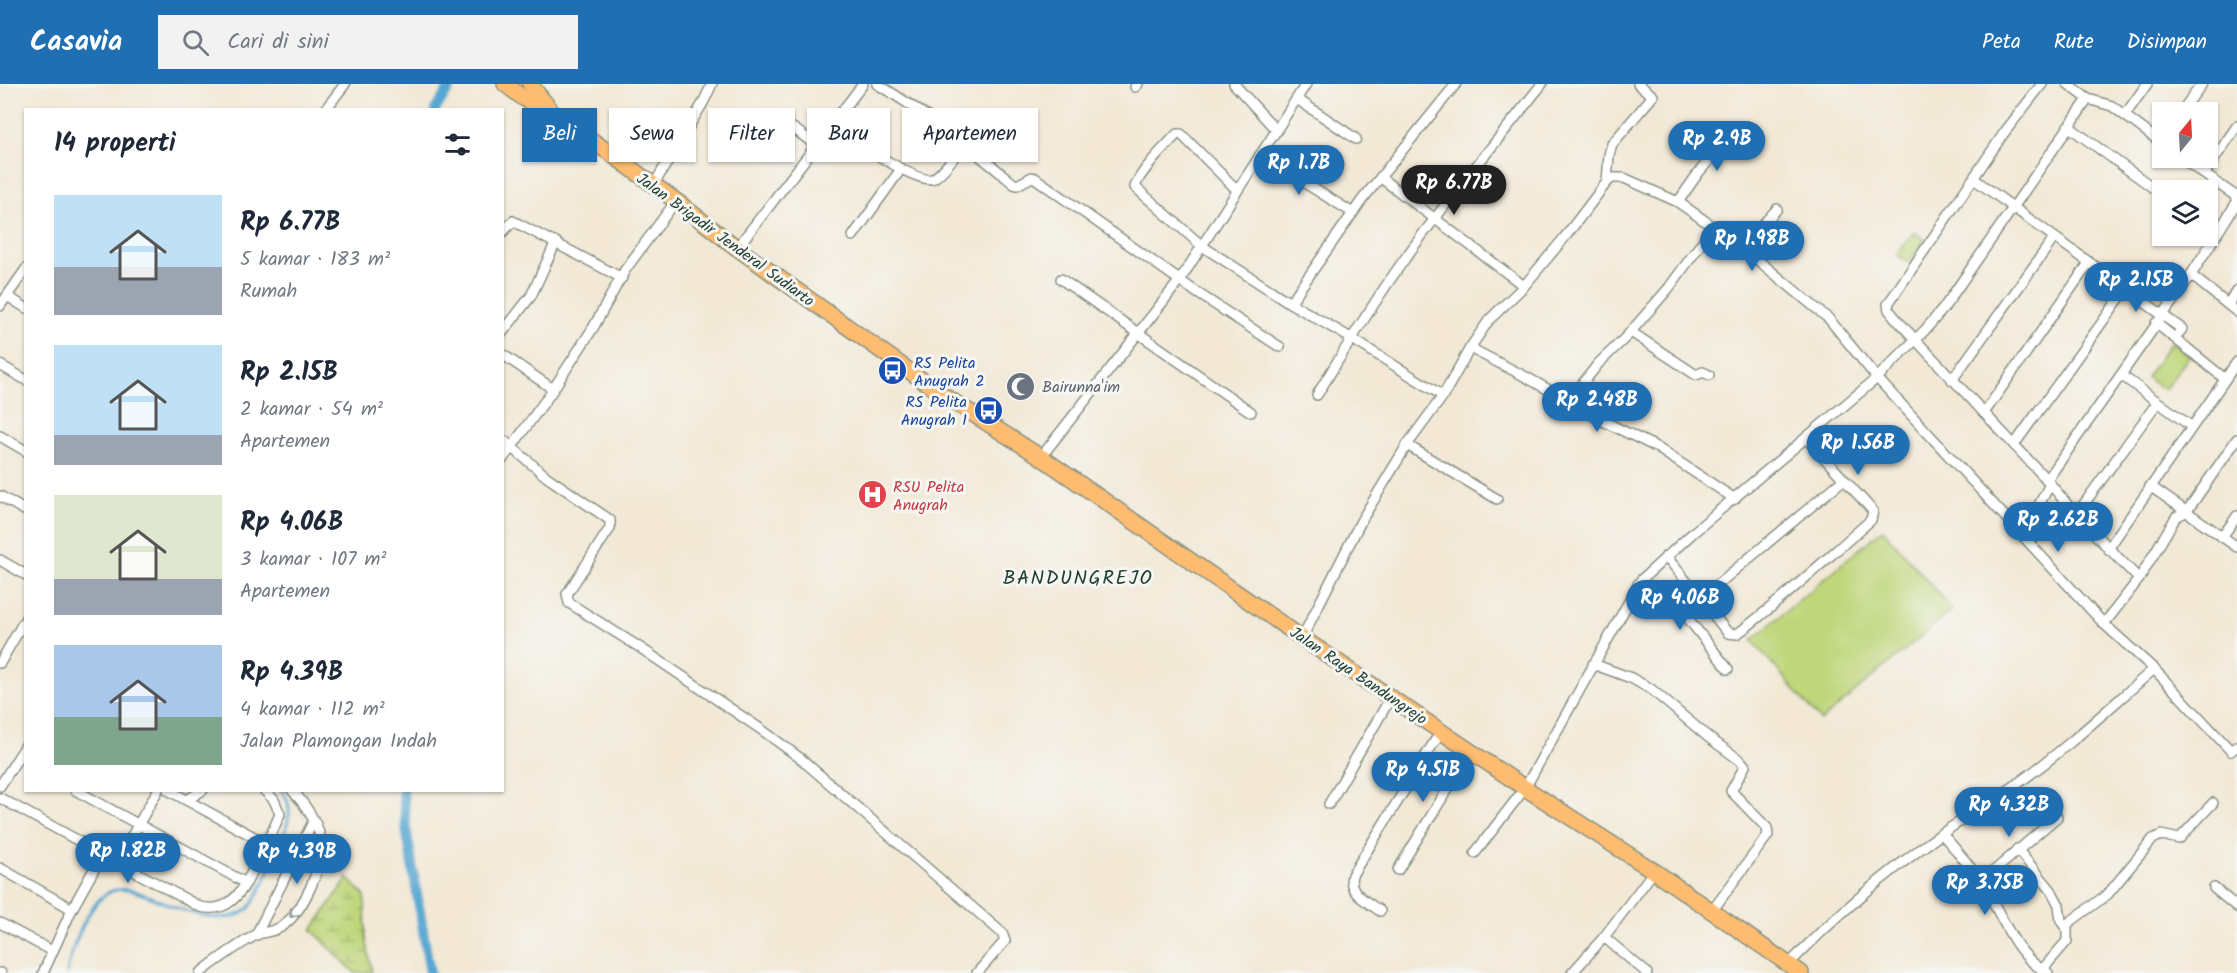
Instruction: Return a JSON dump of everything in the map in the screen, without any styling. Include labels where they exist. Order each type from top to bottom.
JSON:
[{"type":"main road","name":"Jalan Brigadir Jenderal Sudiarto","points":[[505,84],[523,98],[545,108]]},
{"type":"main road","points":[[530,84],[549,108]]},
{"type":"main road","name":"Jalan Brigadir Jenderal Sudiarto","points":[[597,145],[946,397]]},
{"type":"main road","name":"Jalan Raya Bandungrejo","points":[[946,397],[1041,457],[1302,638],[1525,788],[1654,871],[1795,969]]},
{"type":"street","points":[[327,108],[345,84]]},
{"type":"street","points":[[653,186],[712,84]]},
{"type":"street","points":[[845,108],[863,84]]},
{"type":"street","points":[[877,84],[917,108]]},
{"type":"street","points":[[1234,84],[1277,131]]},
{"type":"street","points":[[1041,457],[1180,280],[1306,84]]},
{"type":"street","points":[[1290,303],[1353,213],[1456,84]]},
{"type":"street","points":[[1317,395],[1407,255],[1542,84]]},
{"type":"street","points":[[1607,182],[1612,144],[1652,97],[1638,84]]},
{"type":"street","points":[[2042,84],[2021,110],[1888,301],[1889,310],[2076,515],[2139,579]]},
{"type":"street","points":[[2125,115],[2147,84]]},
{"type":"street","points":[[2188,102],[2202,84]]},
{"type":"street","points":[[2072,85],[2088,99],[2112,106],[2152,134]]},
{"type":"street","points":[[1297,99],[1356,139]]},
{"type":"street","points":[[1475,853],[1525,788],[1638,584],[1666,556],[1877,378],[1916,340],[1943,309],[2088,99]]},
{"type":"street","points":[[2068,126],[2152,187]]},
{"type":"street","points":[[2204,174],[2237,126]]},
{"type":"street","points":[[1678,202],[1737,128]]},
{"type":"street","points":[[795,130],[807,139]]},
{"type":"street","points":[[1237,190],[1181,134],[1177,134],[1137,182],[1136,190],[1202,246],[1290,303],[1352,338],[1443,396]]},
{"type":"street","points":[[1260,155],[1353,213]]},
{"type":"street","points":[[737,248],[807,158]]},
{"type":"street","points":[[890,162],[917,178],[930,180],[948,162]]},
{"type":"street","points":[[988,162],[1014,184],[1035,178],[1280,347]]},
{"type":"street","points":[[2195,168],[2237,197]]},
{"type":"street","points":[[853,236],[901,169]]},
{"type":"street","points":[[1381,178],[1524,285]]},
{"type":"street","points":[[1302,638],[1350,541],[1407,446],[1443,396],[1489,320],[1524,285],[1566,237],[1607,182],[1612,178],[1624,178],[1678,202],[1714,226],[1829,319],[1877,378],[2104,624],[2154,669],[2235,751]]},
{"type":"street","points":[[1974,179],[2182,329],[2175,338]]},
{"type":"street","points":[[504,457],[593,328],[625,270],[676,201]]},
{"type":"street","points":[[2218,225],[2237,202]]},
{"type":"street","points":[[1742,247],[1777,209]]},
{"type":"street","points":[[504,230],[513,221],[622,278]]},
{"type":"street","points":[[1569,401],[1598,364],[1631,332],[1668,289],[1714,226]]},
{"type":"street","points":[[1952,380],[2054,238]]},
{"type":"street","points":[[504,330],[531,296],[556,242]]},
{"type":"street","points":[[2023,535],[2048,482],[2191,275],[2205,246]]},
{"type":"street","points":[[1984,413],[2089,263]]},
{"type":"street","points":[[0,306],[24,272]]},
{"type":"street","points":[[2191,275],[2237,312]]},
{"type":"street","points":[[1061,279],[1251,412]]},
{"type":"street","points":[[2014,445],[2126,289]]},
{"type":"street","points":[[2228,304],[2237,290]]},
{"type":"street","points":[[7,296],[24,307]]},
{"type":"street","points":[[2156,323],[2225,379]]},
{"type":"street","points":[[1631,332],[1696,375],[1703,372],[1709,375]]},
{"type":"street","points":[[1470,348],[1605,422],[1656,447],[1735,499]]},
{"type":"street","points":[[504,355],[553,389]]},
{"type":"street","points":[[0,365],[24,379]]},
{"type":"street","points":[[2108,549],[2236,365]]},
{"type":"street","points":[[2121,375],[2192,427]]},
{"type":"street","points":[[2076,515],[2157,403]]},
{"type":"street","points":[[0,436],[24,450]]},
{"type":"street","points":[[1666,556],[1723,629],[1737,634],[1761,614],[1873,516],[1873,511],[1806,438]]},
{"type":"street","points":[[2104,624],[2139,579],[2176,517],[2187,511],[2237,440]]},
{"type":"street","points":[[504,441],[547,477],[610,520],[610,528],[567,594],[569,603],[648,653],[800,758],[1002,933],[1005,941],[977,973]]},
{"type":"street","points":[[1407,446],[1497,499]]},
{"type":"street","points":[[1700,599],[1843,480]]},
{"type":"street","points":[[2150,486],[2237,547]]},
{"type":"street","points":[[0,496],[24,510]]},
{"type":"street","points":[[2222,537],[2237,516]]},
{"type":"street","points":[[0,561],[24,574]]},
{"type":"street","points":[[1638,584],[1666,598],[1682,611],[1728,669]]},
{"type":"street","points":[[0,663],[24,621]]},
{"type":"street","points":[[1593,664],[1631,678],[1651,690],[1745,766],[1731,791],[1767,828],[1768,835],[1712,911]]},
{"type":"street","points":[[1795,969],[1826,926],[1889,873],[1942,834],[2018,784],[2154,669]]},
{"type":"street","points":[[1329,804],[1391,697]]},
{"type":"street","points":[[1380,910],[1357,894],[1351,886],[1352,875],[1441,731]]},
{"type":"street","points":[[1398,870],[1471,751]]},
{"type":"street","points":[[0,786],[21,762]]},
{"type":"street","points":[[79,792],[246,883]]},
{"type":"street","points":[[117,862],[157,792]]},
{"type":"street","points":[[172,792],[267,844]]},
{"type":"street","points":[[188,800],[200,792]]},
{"type":"street","points":[[0,798],[102,855],[205,908],[220,908],[230,903],[246,883],[267,844],[279,814],[274,800],[266,792]]},
{"type":"street","points":[[200,973],[256,935],[275,931],[284,925],[306,899],[315,875],[321,844],[313,822],[294,792]]},
{"type":"street","points":[[2066,928],[2070,921],[2108,894],[2152,839],[2161,835],[2179,839],[2212,803]]},
{"type":"street","points":[[1981,882],[2057,817]]},
{"type":"street","points":[[256,935],[313,822]]},
{"type":"street","points":[[1942,834],[1981,882],[2024,955],[2045,971],[2067,941],[2066,928],[2061,921],[2059,905],[2051,890],[2017,849]]},
{"type":"street","points":[[43,973],[72,909],[102,855]]},
{"type":"street","points":[[0,868],[72,909]]},
{"type":"street","points":[[1572,973],[1604,937],[1654,871]]},
{"type":"street","points":[[2214,888],[2237,907]]},
{"type":"street","points":[[0,923],[52,951]]},
{"type":"street","points":[[1604,937],[1647,973]]},
{"type":"green space","points":[[1914,232],[1925,240],[1909,263],[1897,255]]},
{"type":"green space","points":[[2171,342],[2190,355],[2164,390],[2146,377]]},
{"type":"green space","points":[[1883,529],[1952,610],[1821,721],[1752,640]]},
{"type":"green space","points":[[348,878],[365,896],[366,938],[372,973],[355,973],[312,930]]},
{"type":"waterway","points":[[436,108],[452,84]]},
{"type":"waterway","points":[[67,973],[72,952],[88,915],[95,904],[112,891],[123,889],[134,891],[189,912],[213,918],[225,918],[247,910],[262,887],[287,825],[289,807],[282,792]]},
{"type":"waterway","points":[[403,792],[406,827],[430,973]]},
{"type":"place","name":"RS Pelita Anugrah 2","points":[[893,371]]},
{"type":"place","name":"Bairunna'im","points":[[1021,386]]},
{"type":"place","name":"RS Pelita Anugrah 1","points":[[988,410]]},
{"type":"place","name":"RSU Pelita Anugrah","points":[[872,495]]},
{"type":"district","name":"BANDUNGREJO","points":[[1078,577]]}]
